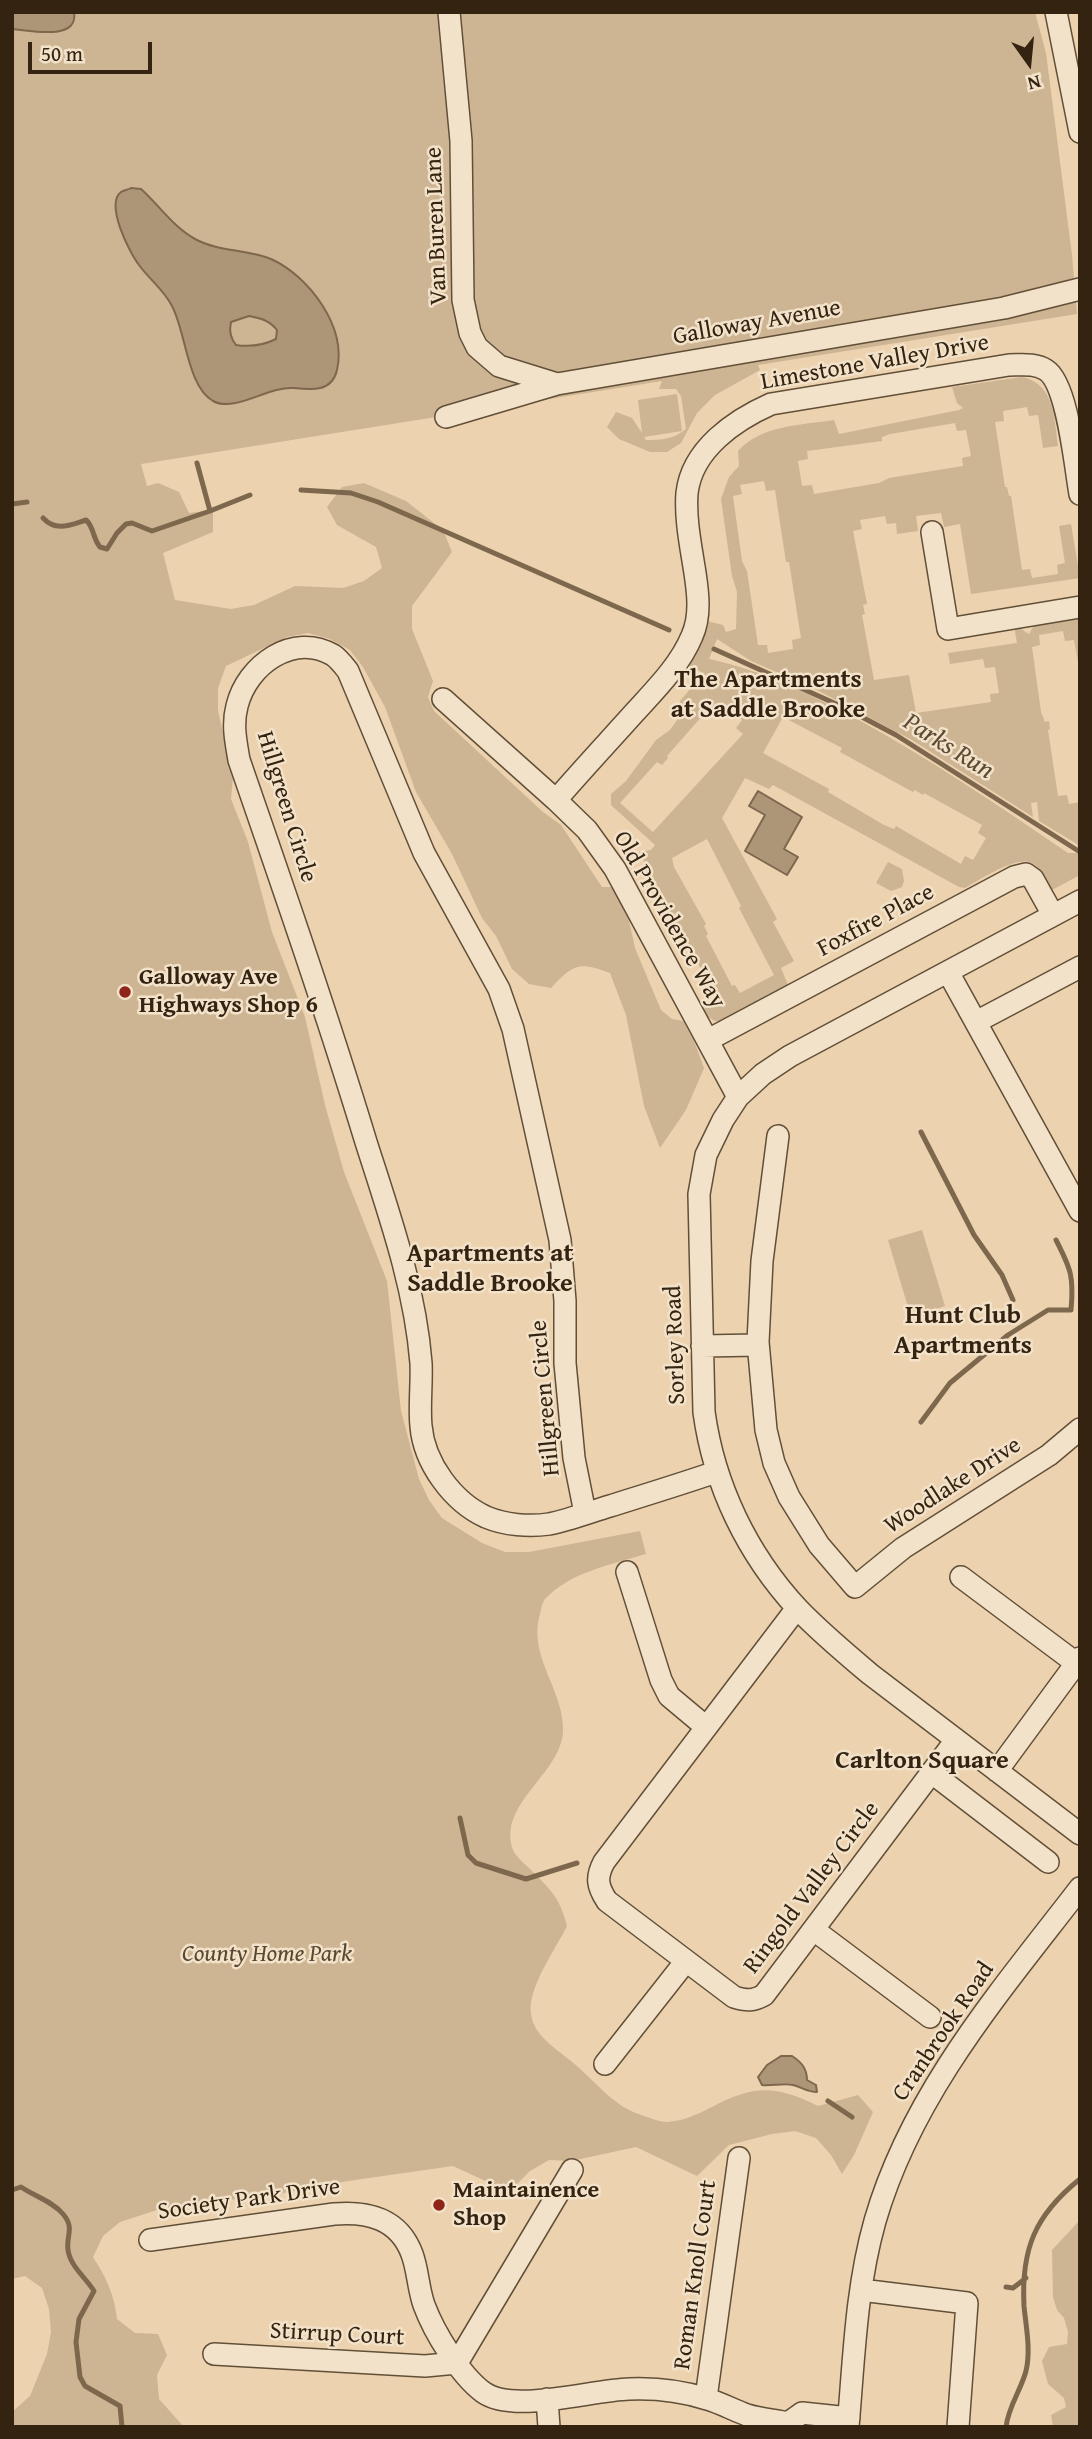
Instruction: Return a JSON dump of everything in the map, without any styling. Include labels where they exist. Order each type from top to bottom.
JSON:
[{"type":"street","name":"Van Buren Lane","points":[[449,12],[461,141],[463,300],[470,332],[477,347],[499,366],[557,384]]},
{"type":"street","points":[[1056,12],[1080,132]]},
{"type":"street","name":"Galloway Avenue","points":[[446,417],[557,384],[1004,308],[1080,289]]},
{"type":"street","name":"Limestone Valley Drive","points":[[556,800],[668,675],[693,635],[698,615],[698,594],[687,514],[688,491],[695,470],[709,448],[723,432],[744,416],[771,404],[1030,364],[1046,370],[1057,381],[1063,397],[1080,494]]},
{"type":"street","points":[[932,532],[948,629],[1080,607]]},
{"type":"street","name":"Hillgreen Circle","points":[[585,1513],[574,1458],[565,1363],[565,1301],[559,1240],[513,1029],[499,989],[424,853],[348,671],[336,657],[320,649],[284,651],[267,659],[255,670],[243,690],[237,706],[234,732],[239,760],[332,1031],[405,1267],[419,1335],[421,1427],[426,1450],[436,1470],[450,1490],[486,1517],[525,1525],[549,1524],[585,1513],[716,1472]]},
{"type":"street","name":"Old Providence Way","points":[[443,699],[587,830],[615,869],[738,1097]]},
{"type":"street","name":"Foxfire Place","points":[[708,1040],[1014,877],[1026,874],[1033,879],[1053,915]]},
{"type":"street","name":"Sorley Road","points":[[1080,901],[790,1056],[763,1074],[738,1097],[723,1120],[706,1154],[699,1194],[704,1412],[716,1472],[735,1518],[766,1568],[797,1608],[870,1674],[1080,1834]]},
{"type":"street","points":[[976,1022],[1080,967]]},
{"type":"street","points":[[948,972],[1080,1211]]},
{"type":"street","points":[[702,1346],[758,1345],[762,1261],[778,1136]]},
{"type":"street","name":"Woodlake Drive","points":[[758,1345],[766,1430],[774,1464],[789,1497],[819,1545],[855,1587],[903,1548],[1049,1455],[1080,1429]]},
{"type":"street","points":[[627,1572],[661,1680],[669,1696],[706,1727]]},
{"type":"street","points":[[961,1577],[1078,1661],[997,1771]]},
{"type":"street","name":"Ringold Valley Circle","points":[[797,1608],[604,1862],[598,1874],[598,1888],[607,1900],[734,1997],[746,2001],[755,2000],[764,1995],[956,1740]]},
{"type":"street","points":[[932,1773],[1048,1862]]},
{"type":"street","name":"Cranbrook Road","points":[[849,2422],[861,2290],[869,2246],[899,2154],[923,2106],[961,2045],[1080,1888]]},
{"type":"street","points":[[814,1930],[930,2017]]},
{"type":"street","points":[[605,2064],[686,1961]]},
{"type":"street","name":"Roman Knoll Court","points":[[706,2398],[739,2158]]},
{"type":"street","points":[[457,2363],[572,2170]]},
{"type":"street","name":"Society Park Drive","points":[[150,2240],[334,2214],[370,2214],[404,2237],[413,2256],[425,2307],[457,2363],[474,2385],[491,2398],[511,2402],[627,2388],[663,2389],[706,2398],[747,2415],[790,2425]]},
{"type":"street","points":[[861,2290],[967,2303],[958,2427]]},
{"type":"street","name":"Stirrup Court","points":[[214,2354],[425,2366],[457,2363]]},
{"type":"street","points":[[547,2399],[550,2427]]},
{"type":"street","points":[[790,2425],[802,2413],[849,2422]]},
{"type":"green space","name":"County Home Park","points":[[12,12],[1035,12],[1046,53],[1077,314],[758,365],[760,370],[715,395],[697,413],[681,443],[667,452],[650,452],[619,439],[607,427],[616,412],[632,418],[642,433],[638,400],[677,394],[682,431],[644,437],[646,440],[668,438],[677,435],[686,429],[681,396],[676,389],[659,389],[662,381],[141,464],[147,486],[158,483],[179,492],[189,513],[213,510],[213,532],[163,553],[175,600],[231,609],[254,605],[295,586],[343,588],[364,581],[382,568],[376,547],[337,525],[327,507],[342,487],[364,483],[406,501],[443,530],[452,552],[412,606],[412,629],[433,681],[428,697],[434,711],[543,812],[561,825],[602,887],[611,887],[618,894],[628,916],[635,948],[661,1010],[672,1019],[683,1021],[704,1068],[686,1110],[660,1148],[644,1106],[626,1015],[610,973],[591,967],[577,967],[551,988],[529,984],[512,969],[416,792],[385,707],[363,667],[350,650],[330,639],[308,633],[287,637],[226,666],[218,688],[218,711],[233,777],[231,799],[248,842],[272,932],[305,1017],[344,1172],[387,1281],[401,1411],[419,1479],[442,1518],[482,1543],[505,1552],[529,1552],[640,1531],[646,1554],[592,1570],[567,1582],[545,1599],[541,1608],[537,1629],[538,1644],[558,1702],[563,1732],[552,1762],[521,1804],[510,1833],[514,1853],[554,1895],[567,1926],[533,1993],[533,2022],[549,2044],[606,2094],[635,2113],[660,2121],[685,2119],[740,2095],[765,2090],[789,2094],[818,2106],[858,2095],[873,2112],[854,2155],[842,2174],[831,2155],[816,2138],[795,2131],[729,2145],[697,2176],[636,2147],[571,2161],[549,2160],[530,2171],[514,2187],[492,2184],[453,2166],[273,2195],[182,2205],[120,2222],[103,2236],[93,2257],[109,2286],[117,2319],[135,2333],[158,2334],[167,2355],[157,2375],[159,2399],[184,2427],[12,2427],[12,2412],[30,2396],[47,2354],[51,2332],[49,2309],[42,2288],[25,2276],[12,2279]]},
{"type":"green space","points":[[1022,377],[1033,381],[1047,395],[1054,414],[1058,446],[1043,448],[1038,415],[1029,416],[1027,407],[1003,411],[1004,421],[995,422],[1005,487],[1011,496],[1022,570],[1030,569],[1032,578],[1058,574],[1057,565],[1065,563],[1059,526],[1071,524],[1080,578],[971,594],[960,524],[944,527],[941,513],[916,516],[918,531],[897,534],[896,523],[887,524],[885,516],[860,520],[862,529],[853,531],[867,604],[863,605],[865,614],[862,615],[874,680],[909,675],[916,713],[991,702],[990,694],[999,693],[995,667],[985,668],[983,659],[950,664],[948,653],[1017,643],[1014,626],[1024,624],[1021,629],[1029,634],[1033,627],[1031,625],[1080,618],[1080,672],[1074,640],[1065,641],[1063,631],[1039,635],[1040,645],[1032,647],[1041,712],[1045,722],[1049,721],[1058,796],[1067,795],[1069,804],[1080,802],[1080,875],[1052,890],[1039,868],[1025,861],[1008,865],[965,888],[959,887],[773,785],[769,789],[745,778],[722,818],[777,919],[773,922],[794,961],[781,968],[788,985],[721,1021],[715,1021],[703,1014],[702,1010],[718,1001],[639,852],[651,850],[655,845],[611,805],[611,794],[626,781],[656,740],[670,730],[680,716],[680,701],[704,673],[688,666],[707,621],[723,625],[726,632],[736,629],[737,592],[732,576],[721,499],[729,477],[739,466],[738,451],[758,436],[796,425],[834,420],[839,434],[959,410],[963,408],[957,403],[952,387]],"holes":[[[955,423],[957,431],[966,430],[971,456],[962,458],[963,466],[889,478],[879,483],[814,494],[812,485],[802,486],[798,461],[808,459],[807,451],[882,441],[882,437]],[[764,481],[766,491],[775,490],[801,638],[792,640],[793,649],[768,653],[767,645],[758,645],[733,496],[742,494],[740,485]],[[717,639],[751,661],[815,689],[912,740],[1033,817],[1031,803],[1037,802],[1039,821],[1077,844],[1079,853],[1068,853],[990,800],[857,719],[785,684],[709,659]],[[724,704],[742,720],[736,728],[743,734],[653,832],[620,803],[657,762],[662,765],[710,707],[716,712]],[[783,717],[842,748],[840,752],[913,792],[915,790],[923,795],[924,793],[982,825],[978,833],[986,838],[973,860],[965,856],[961,864],[896,826],[894,829],[884,825],[828,792],[829,789],[763,753]],[[707,839],[774,975],[740,993],[735,985],[732,986],[706,936],[706,924],[674,867],[672,858]]]},
{"type":"green space","points":[[888,862],[902,869],[904,881],[902,887],[891,891],[876,883]]},
{"type":"green space","points":[[922,1230],[945,1306],[911,1317],[888,1240]]},
{"type":"green space","points":[[1080,2220],[1080,2427],[1053,2427],[1051,2415],[1066,2407],[1064,2398],[1048,2384],[1042,2361],[1049,2347],[1067,2344],[1068,2332],[1053,2297],[1052,2250]]},
{"type":"shaded area","points":[[12,12],[74,12],[69,27],[61,31],[40,32],[12,29]]},
{"type":"shaded area","points":[[131,188],[141,189],[173,222],[195,239],[271,259],[299,277],[331,320],[339,354],[337,370],[331,382],[314,389],[284,388],[231,404],[213,401],[204,394],[192,371],[172,306],[135,259],[120,228],[117,198],[121,192]],"holes":[[[249,316],[264,320],[274,327],[277,330],[276,339],[256,345],[236,345],[230,334],[231,322]]]},
{"type":"shaded area","points":[[758,791],[802,817],[784,849],[798,857],[787,875],[745,851],[765,815],[749,806]]},
{"type":"shaded area","points":[[781,2056],[792,2056],[801,2063],[807,2080],[816,2085],[817,2092],[789,2084],[762,2085],[758,2077],[767,2065]]},
{"type":"waterway","points":[[197,463],[210,511]]},
{"type":"waterway","name":"Parks Run","points":[[301,490],[351,493],[378,502],[669,630]]},
{"type":"waterway","points":[[43,518],[58,526],[86,520],[100,547],[107,549],[126,524],[132,523],[152,531],[250,495]]},
{"type":"waterway","points":[[12,504],[27,502]]},
{"type":"waterway","name":"Parks Run","points":[[714,649],[843,707],[896,735],[1080,852]]},
{"type":"waterway","points":[[921,1132],[974,1235],[1002,1275],[1013,1300]]},
{"type":"waterway","points":[[921,1422],[950,1383],[1008,1335],[1048,1310],[1071,1310],[1070,1274],[1056,1240]]},
{"type":"waterway","points":[[460,1818],[468,1855],[476,1863],[526,1879],[577,1863]]},
{"type":"waterway","points":[[828,2101],[852,2117]]},
{"type":"waterway","points":[[1006,2427],[1027,2363],[1024,2286],[1029,2250],[1034,2235],[1052,2206],[1080,2179]]},
{"type":"waterway","points":[[12,2190],[21,2187],[54,2206],[69,2223],[69,2256],[94,2291],[79,2319],[76,2342],[80,2377],[85,2386],[120,2406],[122,2427]]},
{"type":"waterway","points":[[1006,2287],[1013,2288],[1026,2278]]},
{"type":"place","name":"Galloway Ave Highways Shop 6","points":[[125,992]]},
{"type":"place","name":"Maintainence Shop","points":[[439,2205]]},
{"type":"district","name":"The Apartments at Saddle Brooke","points":[[768,695]]},
{"type":"district","name":"Apartments at Saddle Brooke","points":[[490,1269]]},
{"type":"district","name":"Hunt Club Apartments","points":[[963,1331]]},
{"type":"district","name":"Carlton Square","points":[[922,1761]]}]
